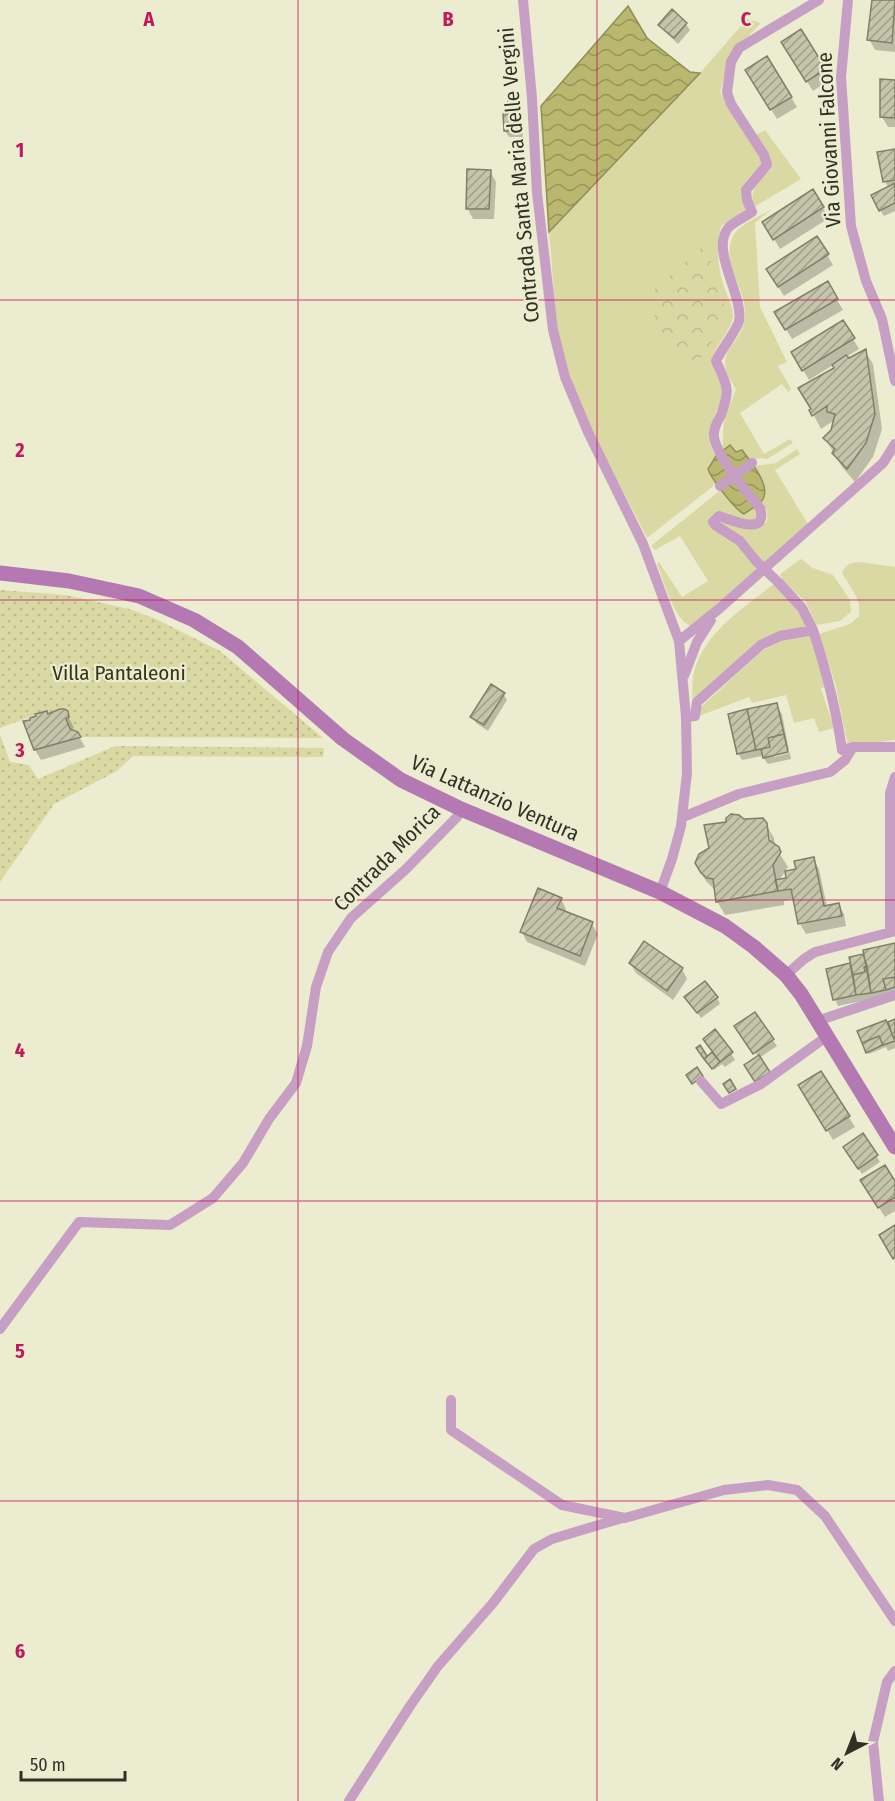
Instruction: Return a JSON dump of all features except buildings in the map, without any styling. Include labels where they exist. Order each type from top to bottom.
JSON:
[{"type":"main road","name":"Via Lattanzio Ventura","points":[[0,573],[69,581],[139,596],[194,620],[238,647],[343,739],[401,780],[461,809],[660,892],[725,926],[786,975],[801,994],[895,1147]]},
{"type":"street","name":"Contrada Santa Maria delle Vergini","points":[[523,0],[532,98],[537,193],[553,330],[565,377],[588,432],[643,544],[679,641],[686,717],[687,773],[683,817],[660,892]]},
{"type":"street","points":[[683,817],[739,794],[830,772],[845,760],[847,748],[813,630],[802,608],[756,561],[740,541],[713,522],[719,516],[754,525],[761,518],[760,508],[720,453],[714,441],[714,433],[728,397],[716,361],[739,322],[738,303],[725,266],[724,242],[728,228],[752,212],[746,190],[767,165],[764,155],[731,104],[727,92],[731,62],[740,48],[819,0]]},
{"type":"street","name":"Via Giovanni Falcone","points":[[848,0],[841,77],[851,226],[866,281],[892,344],[895,381]]},
{"type":"street","points":[[679,641],[720,608],[883,463],[895,444]]},
{"type":"street","points":[[720,486],[752,463]]},
{"type":"street","points":[[682,679],[698,642],[720,608]]},
{"type":"street","points":[[686,717],[695,716],[697,702],[761,645],[780,636],[813,630]]},
{"type":"street","points":[[847,748],[895,747]]},
{"type":"street","points":[[786,975],[815,952],[893,931],[890,793],[895,777]]},
{"type":"street","name":"Contrada Morica","points":[[0,1329],[79,1222],[170,1225],[213,1198],[243,1163],[269,1119],[296,1083],[308,1046],[316,987],[328,952],[351,918],[405,870],[457,818],[461,809]]},
{"type":"street","points":[[817,1021],[895,995]]},
{"type":"street","points":[[701,1081],[721,1104],[760,1084],[826,1037]]},
{"type":"street","points":[[451,1400],[451,1430],[561,1505],[625,1518]]},
{"type":"street","points":[[349,1801],[438,1666],[493,1604],[534,1549],[552,1539],[724,1490],[768,1485],[797,1490],[825,1516],[895,1621]]},
{"type":"street","points":[[879,1801],[873,1742],[887,1682],[895,1671]]},
{"type":"green space","points":[[747,19],[761,23],[730,55],[720,92],[762,157],[765,168],[745,189],[745,212],[721,226],[719,235],[719,265],[733,315],[713,362],[723,390],[710,434],[711,445],[716,456],[708,469],[717,483],[647,538],[599,444],[569,371],[561,346],[556,318],[549,232],[700,73]]},
{"type":"green space","points":[[765,130],[801,179],[754,207],[754,189],[772,168],[768,155],[755,135]]},
{"type":"green space","points":[[772,209],[755,223],[760,307],[787,362],[778,366],[791,389],[788,392],[782,384],[740,413],[764,454],[790,439],[793,443],[767,459],[760,458],[751,461],[739,452],[722,451],[724,421],[736,389],[728,375],[725,365],[726,356],[740,334],[745,314],[742,295],[732,267],[730,248],[732,238],[739,229]]},
{"type":"green space","points":[[706,244],[725,308],[722,328],[694,368],[670,356],[647,296]]},
{"type":"green space","points":[[797,449],[800,454],[775,470],[808,524],[764,563],[717,523],[719,519],[762,525],[767,522],[767,511],[761,501],[765,489],[755,466],[776,463]]},
{"type":"green space","points":[[722,489],[739,512],[754,507],[760,513],[755,521],[713,515],[758,569],[691,626],[685,622],[675,608],[657,564],[659,562],[682,597],[708,581],[680,536],[655,550],[651,546]]},
{"type":"green space","points":[[801,559],[813,568],[833,575],[850,600],[851,612],[840,621],[816,625],[806,602],[784,582],[780,574]]},
{"type":"green space","points":[[859,562],[895,567],[895,740],[848,746],[835,683],[819,634],[850,624],[859,616],[859,604],[842,573],[849,564]]},
{"type":"green space","points":[[775,583],[800,608],[809,629],[780,633],[692,700],[693,677],[698,662],[714,635],[725,623]]},
{"type":"green space","name":"Villa Pantaleoni","points":[[0,590],[66,595],[129,609],[156,619],[220,651],[323,738],[81,737],[78,732],[70,729],[66,719],[69,717],[68,712],[64,709],[48,714],[47,711],[0,728]]},
{"type":"green space","points":[[810,635],[827,684],[821,689],[834,728],[819,732],[814,718],[794,723],[786,695],[752,703],[749,697],[699,716],[701,707],[762,651],[782,640]]},
{"type":"green space","name":"Villa Pantaleoni","points":[[0,734],[10,762],[29,765],[38,779],[115,746],[324,748],[323,757],[133,756],[117,771],[54,804],[0,882]]},
{"type":"water","points":[[628,6],[647,38],[690,72],[700,73],[549,232],[541,106]]},
{"type":"water","points":[[730,445],[736,452],[742,450],[758,473],[764,487],[765,493],[762,501],[744,514],[735,507],[708,469],[716,456]]}]
